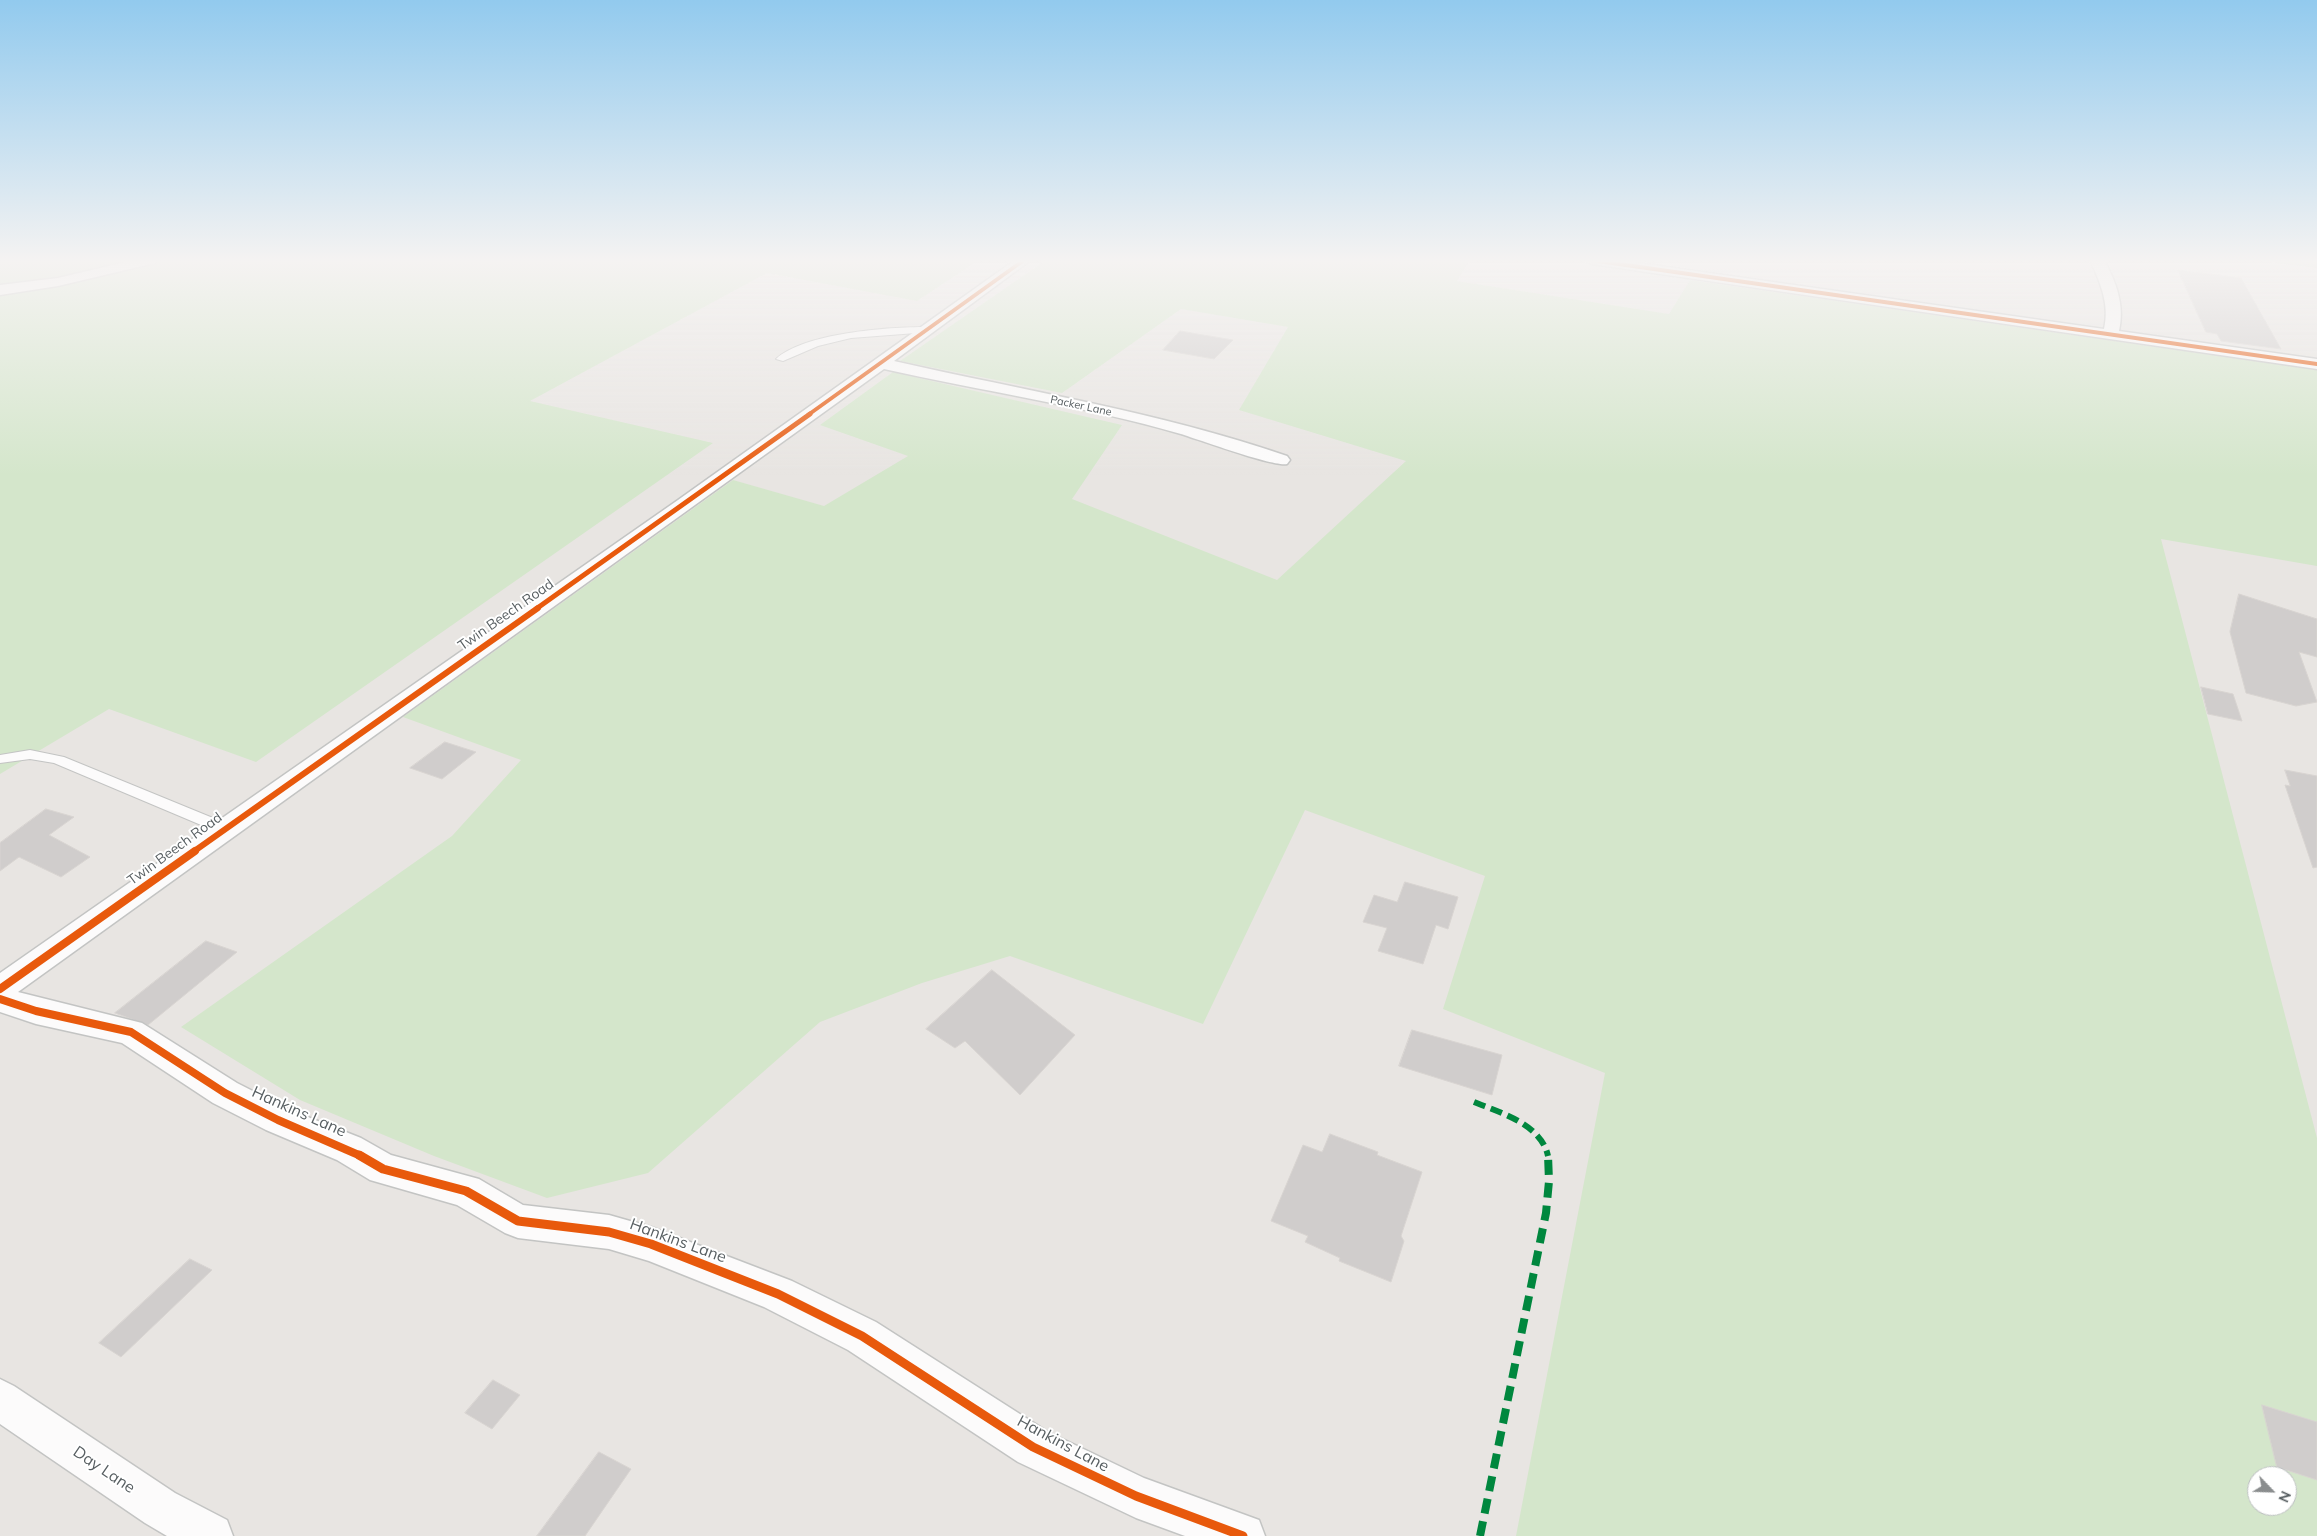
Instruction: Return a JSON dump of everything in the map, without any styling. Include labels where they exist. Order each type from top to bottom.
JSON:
[{"type":"street","name":"Twin Beech Road","points":[[0,989],[224,828],[677,510],[924,332]]},
{"type":"street","points":[[2087,332],[2317,364]]},
{"type":"street","name":"Packer Lane","points":[[880,363],[1185,430],[1244,446],[1280,460]]},
{"type":"street","name":"Hankins Lane","points":[[0,999],[36,1011],[131,1032],[225,1093],[278,1120],[349,1149],[383,1169],[466,1191],[518,1221],[609,1232],[651,1244],[778,1294],[862,1336],[1033,1447],[1136,1496],[1243,1536]]},
{"type":"street","name":"Day Lane","points":[[0,1400],[153,1503],[211,1536]]},
{"type":"lane","points":[[780,359],[813,344],[864,332]]},
{"type":"lane","points":[[0,759],[20,754],[36,754],[59,760],[224,828]]},
{"type":"green space","points":[[0,332],[658,332],[530,401],[713,443],[256,762],[109,709],[0,774]]},
{"type":"green space","points":[[942,332],[1149,332],[1062,393],[900,361]]},
{"type":"green space","points":[[1285,332],[2050,332],[2317,370],[2317,566],[2161,539],[2317,1138],[2317,1536],[1516,1536],[1605,1073],[1443,1009],[1485,876],[1305,810],[1203,1024],[1010,956],[922,983],[820,1022],[648,1173],[547,1198],[434,1156],[300,1100],[181,1027],[452,836],[521,760],[403,717],[733,480],[824,506],[908,456],[820,425],[893,372],[1122,425],[1072,499],[1277,580],[1406,461],[1239,410]]},
{"type":"building","points":[[1179,332],[1233,340],[1214,359],[1163,350]]},
{"type":"building","points":[[2206,332],[2271,332],[2281,349],[2221,341],[2217,334]]},
{"type":"building","points":[[2239,594],[2317,619],[2317,657],[2299,652],[2317,702],[2296,706],[2246,693],[2230,632]]},
{"type":"building","points":[[2201,687],[2233,694],[2242,721],[2208,714]]},
{"type":"building","points":[[445,742],[476,752],[442,779],[410,768]]},
{"type":"building","points":[[2285,770],[2317,776],[2317,867],[2313,868],[2285,785],[2290,786]]},
{"type":"building","points":[[46,809],[74,817],[49,835],[90,857],[61,877],[19,857],[0,871],[0,843]]},
{"type":"building","points":[[1405,882],[1458,897],[1448,929],[1436,925],[1423,964],[1378,951],[1387,928],[1363,922],[1374,895],[1397,902]]},
{"type":"building","points":[[206,941],[237,952],[148,1025],[115,1013]]},
{"type":"building","points":[[992,970],[1075,1035],[1020,1095],[965,1041],[955,1048],[926,1029]]},
{"type":"building","points":[[1412,1030],[1502,1055],[1492,1095],[1399,1066]]},
{"type":"building","points":[[1330,1134],[1378,1152],[1377,1155],[1422,1172],[1401,1236],[1404,1241],[1391,1282],[1339,1261],[1340,1258],[1305,1242],[1308,1236],[1271,1221],[1303,1145],[1322,1152]]},
{"type":"building","points":[[190,1259],[212,1270],[121,1357],[99,1343]]},
{"type":"building","points":[[493,1380],[520,1395],[492,1429],[465,1413]]},
{"type":"building","points":[[2262,1405],[2317,1422],[2317,1480],[2297,1474],[2297,1466],[2277,1466]]},
{"type":"building","points":[[599,1452],[631,1469],[585,1536],[537,1536]]},
{"type":"marked path","points":[[1474,1102],[1515,1120],[1534,1133],[1547,1150],[1549,1172],[1546,1213],[1480,1536]]},
{"type":"cycle path","points":[[0,989],[685,504],[924,332]]},
{"type":"cycle path","points":[[2091,332],[2317,364]]},
{"type":"cycle path","points":[[0,999],[36,1011],[131,1032],[225,1093],[278,1120],[349,1149],[383,1169],[466,1191],[518,1221],[609,1232],[651,1244],[778,1294],[862,1336],[1033,1447],[1136,1496],[1243,1536]]}]
